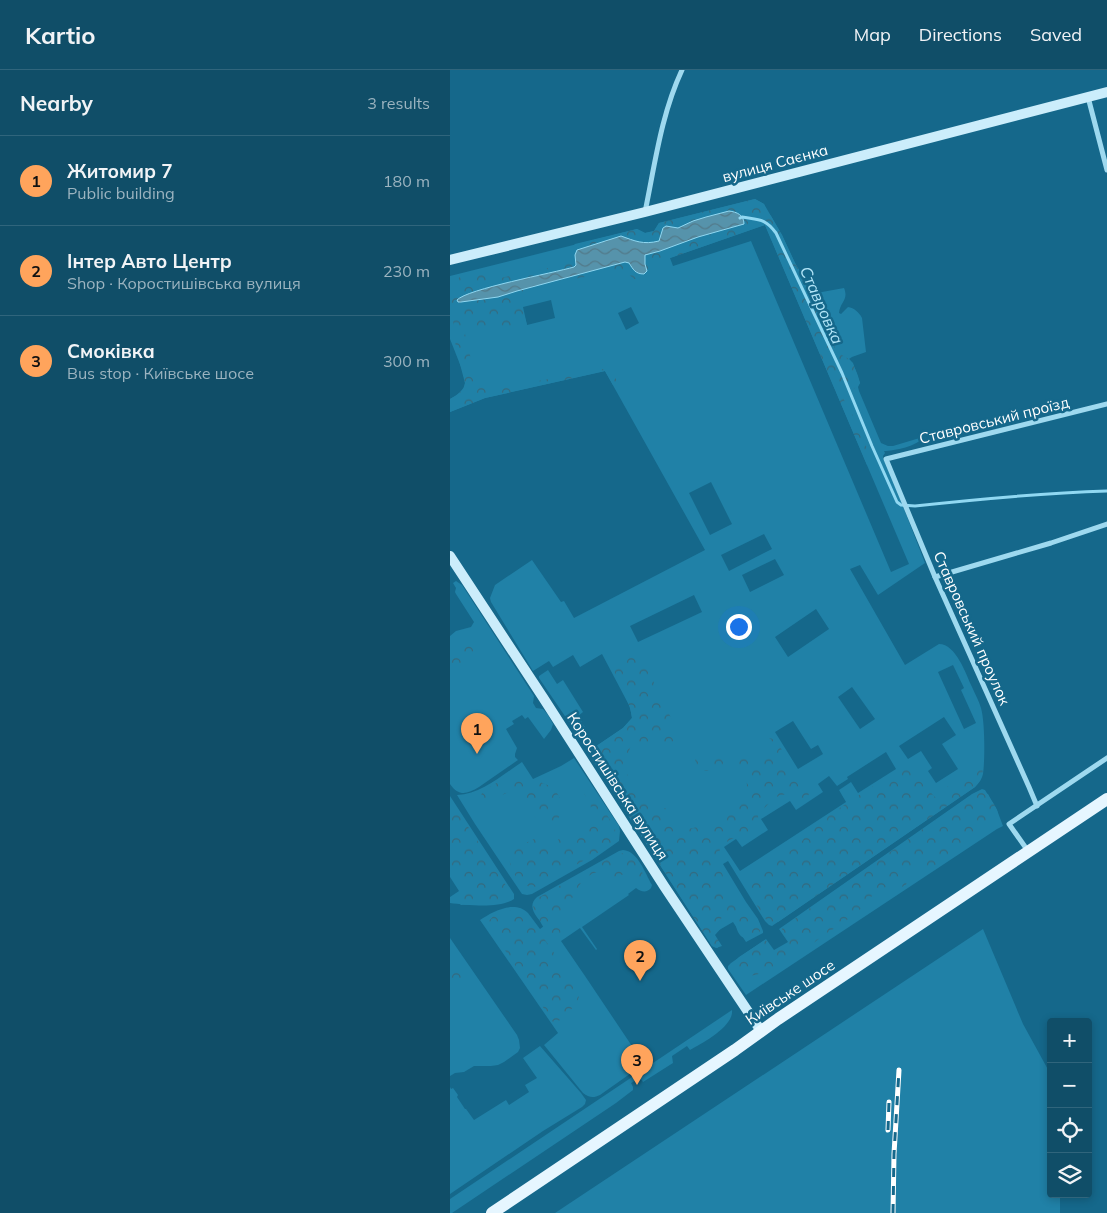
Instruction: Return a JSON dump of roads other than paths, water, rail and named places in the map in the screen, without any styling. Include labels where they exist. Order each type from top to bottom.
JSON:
[{"type":"main road","name":"Київське шосе","points":[[492,1213],[1107,799]]},
{"type":"street","points":[[645,212],[665,114],[673,89],[682,70]]},
{"type":"street","name":"вулиця Саєнка","points":[[450,260],[645,212],[1107,92]]},
{"type":"street","points":[[1088,97],[1107,170]]},
{"type":"street","name":"Ставровський проїзд","points":[[886,459],[1107,404]]},
{"type":"street","name":"Ставровський проулок","points":[[886,459],[935,576],[1037,806]]},
{"type":"street","points":[[935,576],[1052,543],[1107,524]]},
{"type":"street","name":"Коростишівська вулиця","points":[[450,556],[664,886],[761,1031]]},
{"type":"street","points":[[1028,852],[1009,824],[1107,758]]},
{"type":"water","points":[[729,211],[740,214],[744,224],[645,255],[647,271],[644,274],[636,272],[629,263],[625,262],[498,297],[461,302],[457,300],[493,286],[574,267],[576,265],[575,255],[577,250],[621,236],[635,241],[659,241],[663,228],[666,226],[678,228],[693,221]]},
{"type":"waterway","name":"Ставровка","points":[[740,218],[761,220],[776,233],[842,373],[897,502],[901,505],[915,506],[1059,493],[1107,491]]},
{"type":"railway","points":[[893,1213],[899,1070]]},
{"type":"railway","points":[[888,1130],[889,1102]]},
{"type":"place","name":"Житомир 7","points":[[477,754]]},
{"type":"place","name":"Інтер Авто Центр","points":[[640,981]]},
{"type":"place","name":"Смоківка","points":[[637,1085]]}]
